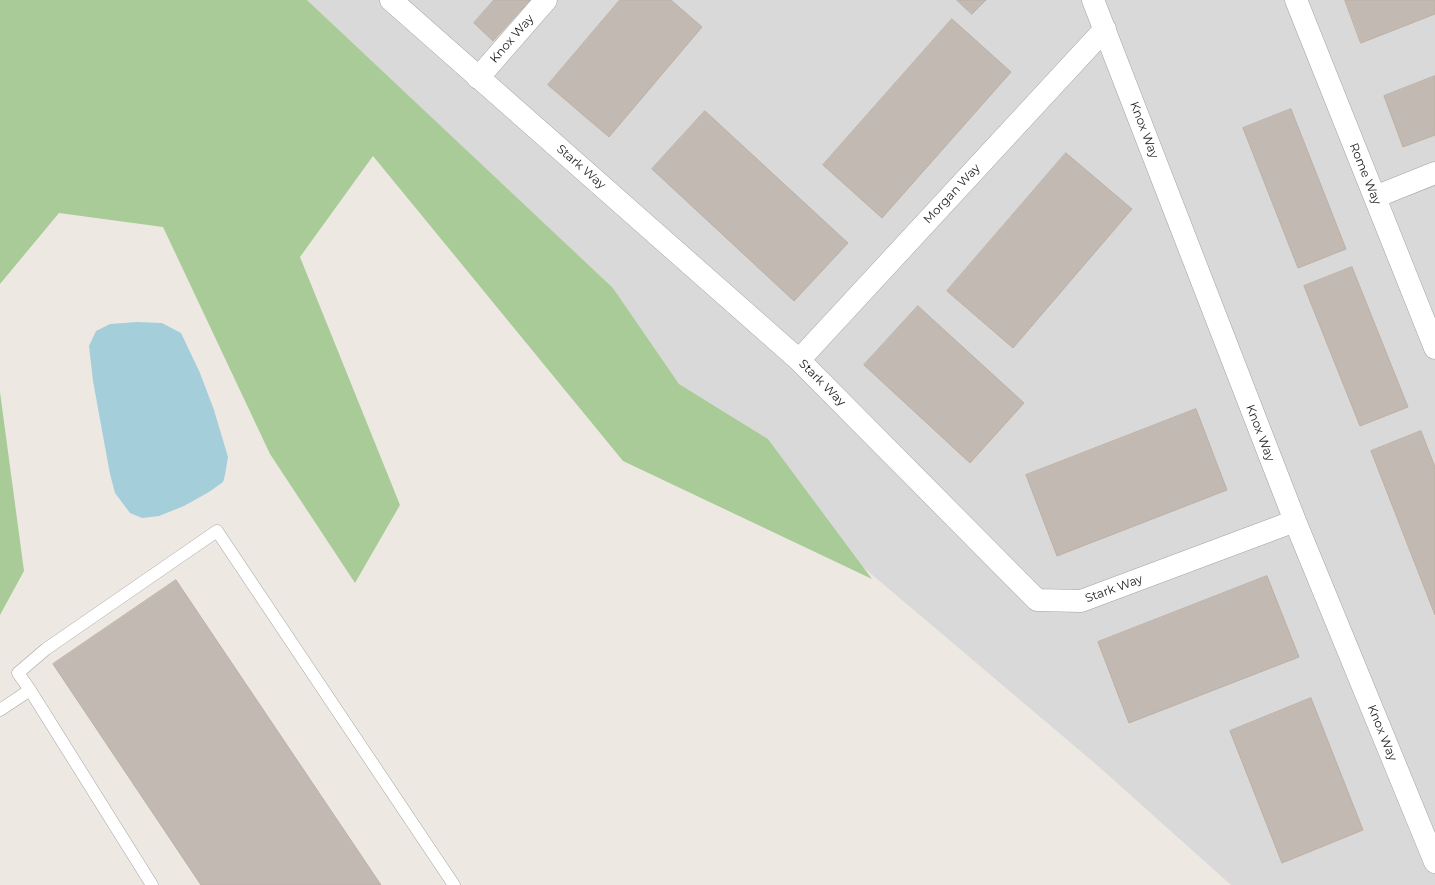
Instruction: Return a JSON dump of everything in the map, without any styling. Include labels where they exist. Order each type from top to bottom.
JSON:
[{"type":"street","name":"Stark Way","points":[[391,0],[799,360],[1037,600],[1081,601],[1294,521]]},
{"type":"street","name":"Knox Way","points":[[478,78],[546,0]]},
{"type":"street","name":"Knox Way","points":[[1093,0],[1294,521],[1435,862]]},
{"type":"street","name":"Rome Way","points":[[1296,0],[1435,348]]},
{"type":"street","name":"Morgan Way","points":[[799,360],[1105,29]]},
{"type":"street","points":[[1375,197],[1435,173]]},
{"type":"lane","points":[[152,885],[18,673],[46,649],[217,531],[454,885]]},
{"type":"lane","points":[[0,710],[30,690]]},
{"type":"shaded area","points":[[307,0],[1435,0],[1435,885],[1231,885],[1098,766],[863,567],[768,439],[679,384],[613,288]]},
{"type":"green space","points":[[0,0],[307,0],[613,288],[679,384],[768,439],[872,579],[623,461],[373,156],[300,257],[400,505],[355,583],[270,454],[163,227],[59,213],[0,284]]},
{"type":"green space","points":[[0,392],[24,571],[0,615]]},
{"type":"water","points":[[137,322],[162,323],[181,333],[200,373],[214,410],[228,457],[223,482],[209,492],[184,506],[159,516],[142,518],[130,513],[115,493],[110,474],[93,381],[89,346],[96,331],[110,324]]},
{"type":"building","points":[[494,0],[530,0],[493,41],[474,23]]},
{"type":"building","points":[[620,0],[671,0],[702,27],[609,137],[548,85]]},
{"type":"building","points":[[957,0],[986,0],[972,14]]},
{"type":"building","points":[[1345,0],[1435,0],[1435,14],[1361,43]]},
{"type":"building","points":[[952,19],[1011,72],[882,218],[823,165]]},
{"type":"building","points":[[1435,76],[1435,135],[1403,147],[1384,96]]},
{"type":"building","points":[[1291,109],[1346,249],[1298,268],[1243,128]]},
{"type":"building","points":[[705,111],[848,243],[794,301],[652,169]]},
{"type":"building","points":[[1066,153],[1132,209],[1013,348],[947,291]]},
{"type":"building","points":[[1352,267],[1408,407],[1360,426],[1304,286]]},
{"type":"building","points":[[918,306],[1024,403],[970,463],[864,365]]},
{"type":"building","points":[[1196,409],[1227,490],[1057,556],[1026,475]]},
{"type":"building","points":[[1421,431],[1435,467],[1435,615],[1371,451]]},
{"type":"building","points":[[1267,576],[1299,657],[1129,723],[1098,642]]},
{"type":"building","points":[[176,580],[381,885],[201,885],[53,664]]},
{"type":"building","points":[[1311,698],[1363,830],[1282,863],[1230,731]]}]
